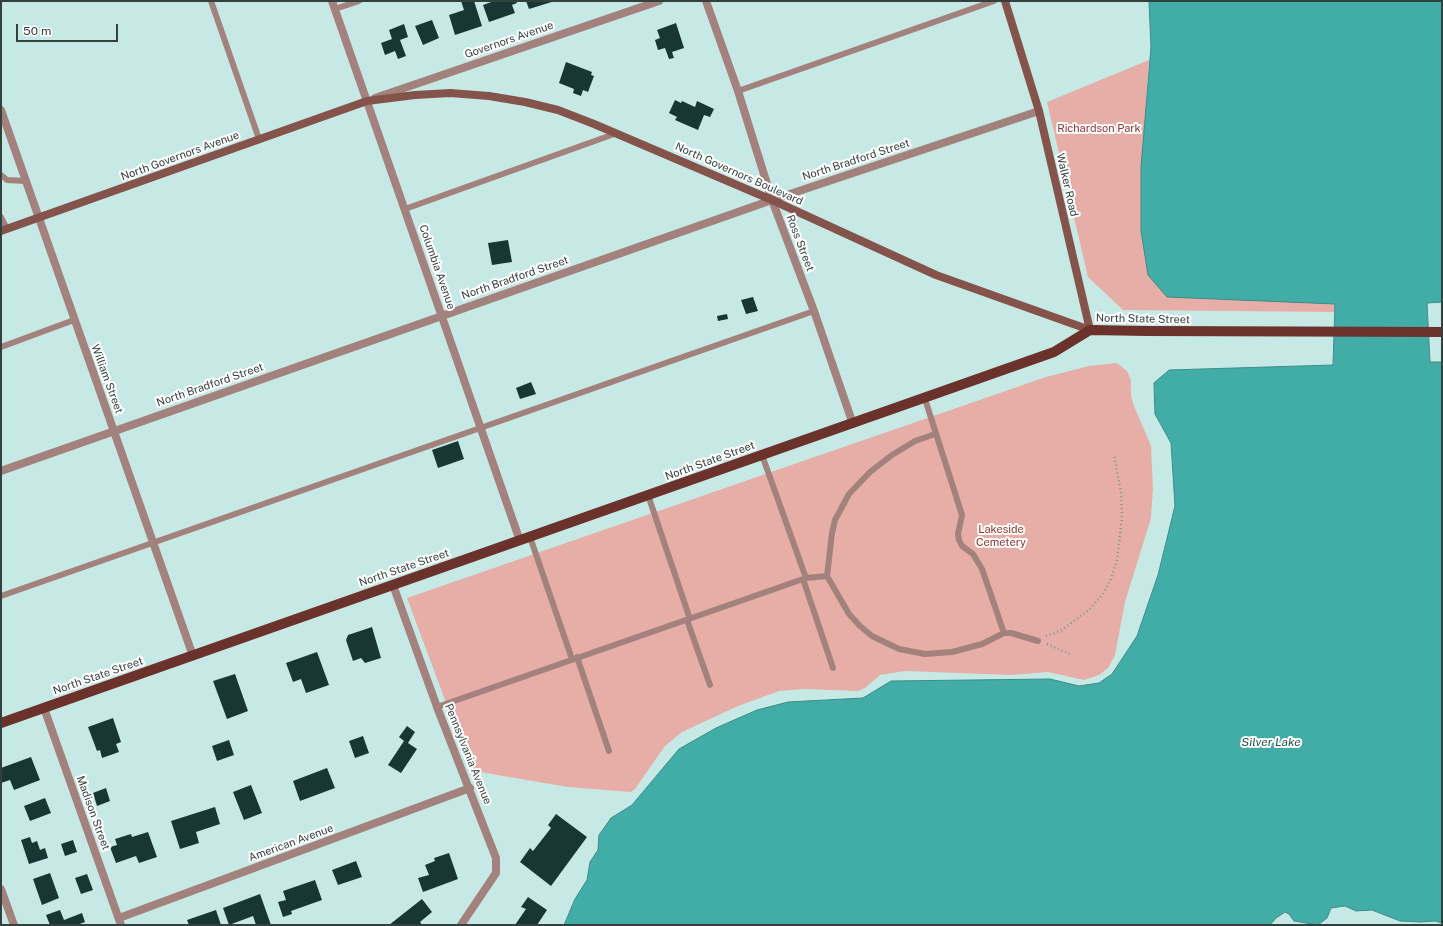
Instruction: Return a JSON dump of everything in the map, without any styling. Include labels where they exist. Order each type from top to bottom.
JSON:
[{"type":"main road","name":"Walker Road","points":[[1005,1],[1039,111],[1090,330]]},
{"type":"main road","name":"North Governors Boulevard","points":[[367,101],[415,95],[450,94],[489,96],[525,102],[558,110],[617,133],[772,200],[936,275],[1090,330]]},
{"type":"main road","name":"North Governors Avenue","points":[[4,230],[39,219],[367,101]]},
{"type":"main road","name":"North State Street","points":[[1,723],[925,399],[1054,352],[1090,330],[1442,332]]},
{"type":"street","name":"Columbia Avenue","points":[[332,1],[481,428],[525,539]]},
{"type":"street","name":"Governors Avenue","points":[[367,101],[659,1]]},
{"type":"street","name":"Ross Street","points":[[706,1],[738,91],[772,200],[814,311],[853,424]]},
{"type":"street","name":"William Street","points":[[1,110],[192,656]]},
{"type":"street","name":"North Bradford Street","points":[[1,471],[114,430],[772,200],[1039,111]]},
{"type":"street","name":"Pennsylvania Avenue","points":[[393,585],[437,707],[470,788],[498,867],[493,879],[461,925]]},
{"type":"street","name":"Madison Street","points":[[44,708],[120,921]]},
{"type":"street","name":"American Avenue","points":[[120,921],[470,788]]},
{"type":"street","points":[[1,889],[14,925]]},
{"type":"lane","points":[[211,1],[259,139]]},
{"type":"lane","points":[[335,9],[359,1]]},
{"type":"lane","points":[[738,91],[994,1]]},
{"type":"lane","points":[[404,209],[617,133]]},
{"type":"lane","points":[[1,175],[6,180],[26,181]]},
{"type":"lane","points":[[1,217],[4,230]]},
{"type":"lane","points":[[1,596],[814,311]]},
{"type":"lane","points":[[1,347],[74,320]]},
{"type":"lane","points":[[925,399],[962,515],[958,534],[959,540],[962,546],[973,554],[982,569],[1004,634]]},
{"type":"lane","points":[[935,434],[915,441],[892,455],[870,472],[848,494],[838,514],[832,532],[827,576],[849,614],[860,626],[872,636],[899,649],[925,654],[952,652],[982,644],[1004,634],[1011,633],[1036,640]]},
{"type":"lane","points":[[762,455],[833,668]]},
{"type":"lane","points":[[648,496],[710,685]]},
{"type":"lane","points":[[525,539],[574,658],[609,751]]},
{"type":"lane","points":[[437,707],[804,579],[827,576]]},
{"type":"path","points":[[1036,640],[1062,630],[1077,620],[1099,599],[1111,579],[1117,560],[1122,518],[1121,493],[1114,455]]},
{"type":"path","points":[[1036,640],[1070,654]]},
{"type":"green space","name":"Richardson Park","points":[[1149,60],[1146,100],[1335,304],[1335,312],[1123,310],[1088,277],[1047,102]]},
{"type":"green space","name":"Lakeside Cemetery","points":[[1117,363],[1127,371],[1131,380],[1131,396],[1134,406],[1151,446],[1153,489],[1151,518],[1125,602],[1115,655],[1108,668],[1099,675],[1084,680],[1048,672],[1011,675],[905,671],[880,675],[865,688],[858,691],[804,689],[779,691],[738,706],[682,732],[665,746],[635,789],[631,792],[568,787],[480,772],[470,767],[407,598],[1046,377],[1089,366]]},
{"type":"water","name":"Silver Lake","points":[[1149,1],[1442,1],[1442,302],[1427,303],[1430,362],[1442,362],[1442,923],[1435,921],[1400,921],[1372,910],[1356,911],[1345,906],[1331,908],[1327,918],[1318,925],[1294,921],[1289,914],[1285,912],[1276,918],[1270,925],[564,925],[575,899],[587,880],[590,862],[598,850],[599,835],[611,818],[632,805],[679,749],[716,728],[757,710],[788,702],[863,698],[891,681],[1050,679],[1079,686],[1099,683],[1112,674],[1137,636],[1158,575],[1175,506],[1171,443],[1155,414],[1154,383],[1169,370],[1333,365],[1335,304],[1167,297],[1148,275],[1141,231],[1141,167],[1151,47]]},
{"type":"building","points":[[461,1],[474,1],[482,26],[455,35],[449,15],[464,10]]},
{"type":"building","points":[[494,1],[516,1],[517,3],[512,5],[515,13],[489,22],[483,5]]},
{"type":"building","points":[[526,1],[555,1],[529,9]]},
{"type":"building","points":[[432,20],[439,38],[423,45],[415,26]]},
{"type":"building","points":[[676,23],[684,48],[672,52],[674,58],[669,59],[665,48],[658,50],[655,40],[660,38],[657,30]]},
{"type":"building","points":[[404,24],[408,37],[400,40],[406,56],[398,59],[395,51],[385,55],[381,43],[392,39],[389,30]]},
{"type":"building","points":[[566,62],[592,72],[591,75],[594,76],[588,92],[583,90],[581,96],[573,93],[574,89],[559,83]]},
{"type":"building","points":[[675,100],[681,103],[682,101],[695,107],[697,101],[714,109],[710,117],[704,115],[698,130],[675,120],[677,117],[669,113]]},
{"type":"building","points":[[508,240],[512,262],[492,265],[488,243]]},
{"type":"building","points":[[753,297],[758,311],[746,314],[741,300]]},
{"type":"building","points":[[727,314],[728,319],[718,321],[717,316]]},
{"type":"building","points":[[531,382],[536,394],[520,399],[516,388]]},
{"type":"building","points":[[458,441],[464,459],[438,468],[432,450]]},
{"type":"building","points":[[372,627],[381,658],[365,663],[361,658],[353,661],[346,640],[348,635]]},
{"type":"building","points":[[317,652],[329,685],[306,693],[301,679],[293,682],[286,663]]},
{"type":"building","points":[[235,674],[248,711],[227,719],[213,681]]},
{"type":"building","points":[[113,718],[121,742],[116,744],[119,752],[102,758],[100,750],[97,751],[88,727]]},
{"type":"building","points":[[407,726],[415,732],[408,743],[417,749],[401,773],[388,765],[404,741],[399,737]]},
{"type":"building","points":[[363,736],[369,753],[355,758],[349,741]]},
{"type":"building","points":[[229,740],[234,755],[217,761],[212,746]]},
{"type":"building","points":[[31,757],[40,780],[14,790],[10,780],[1,783],[1,768]]},
{"type":"building","points":[[327,768],[335,788],[300,801],[293,781]]},
{"type":"building","points":[[251,785],[262,813],[244,820],[233,792]]},
{"type":"building","points":[[106,788],[110,801],[97,806],[93,793]]},
{"type":"building","points":[[45,798],[51,813],[30,821],[24,806]]},
{"type":"building","points":[[215,807],[220,824],[196,832],[199,843],[180,849],[171,821]]},
{"type":"building","points":[[556,814],[587,837],[551,886],[520,862],[530,848],[533,851],[551,828],[548,825]]},
{"type":"building","points":[[148,832],[157,857],[139,863],[136,856],[116,863],[110,847],[117,845],[115,839],[131,834],[132,837]]},
{"type":"building","points":[[30,837],[32,843],[37,841],[40,850],[45,848],[48,858],[29,864],[21,840]]},
{"type":"building","points":[[73,840],[77,852],[65,856],[61,844]]},
{"type":"building","points":[[449,853],[458,879],[423,892],[418,878],[429,875],[425,865],[435,861],[434,858]]},
{"type":"building","points":[[356,861],[362,877],[338,885],[332,870]]},
{"type":"building","points":[[50,873],[59,898],[42,905],[33,879]]},
{"type":"building","points":[[87,874],[93,890],[81,894],[75,878]]},
{"type":"building","points":[[315,880],[322,900],[291,911],[292,914],[283,917],[278,902],[286,900],[283,891]]},
{"type":"building","points":[[260,894],[271,925],[256,925],[253,916],[229,925],[223,908]]},
{"type":"building","points":[[528,897],[547,910],[537,925],[515,925],[526,909],[521,907]]},
{"type":"building","points":[[422,899],[432,912],[420,922],[422,925],[389,925]]},
{"type":"building","points":[[60,910],[64,920],[82,913],[85,922],[77,925],[50,925],[46,915]]},
{"type":"building","points":[[216,910],[221,925],[189,925],[187,920]]}]
